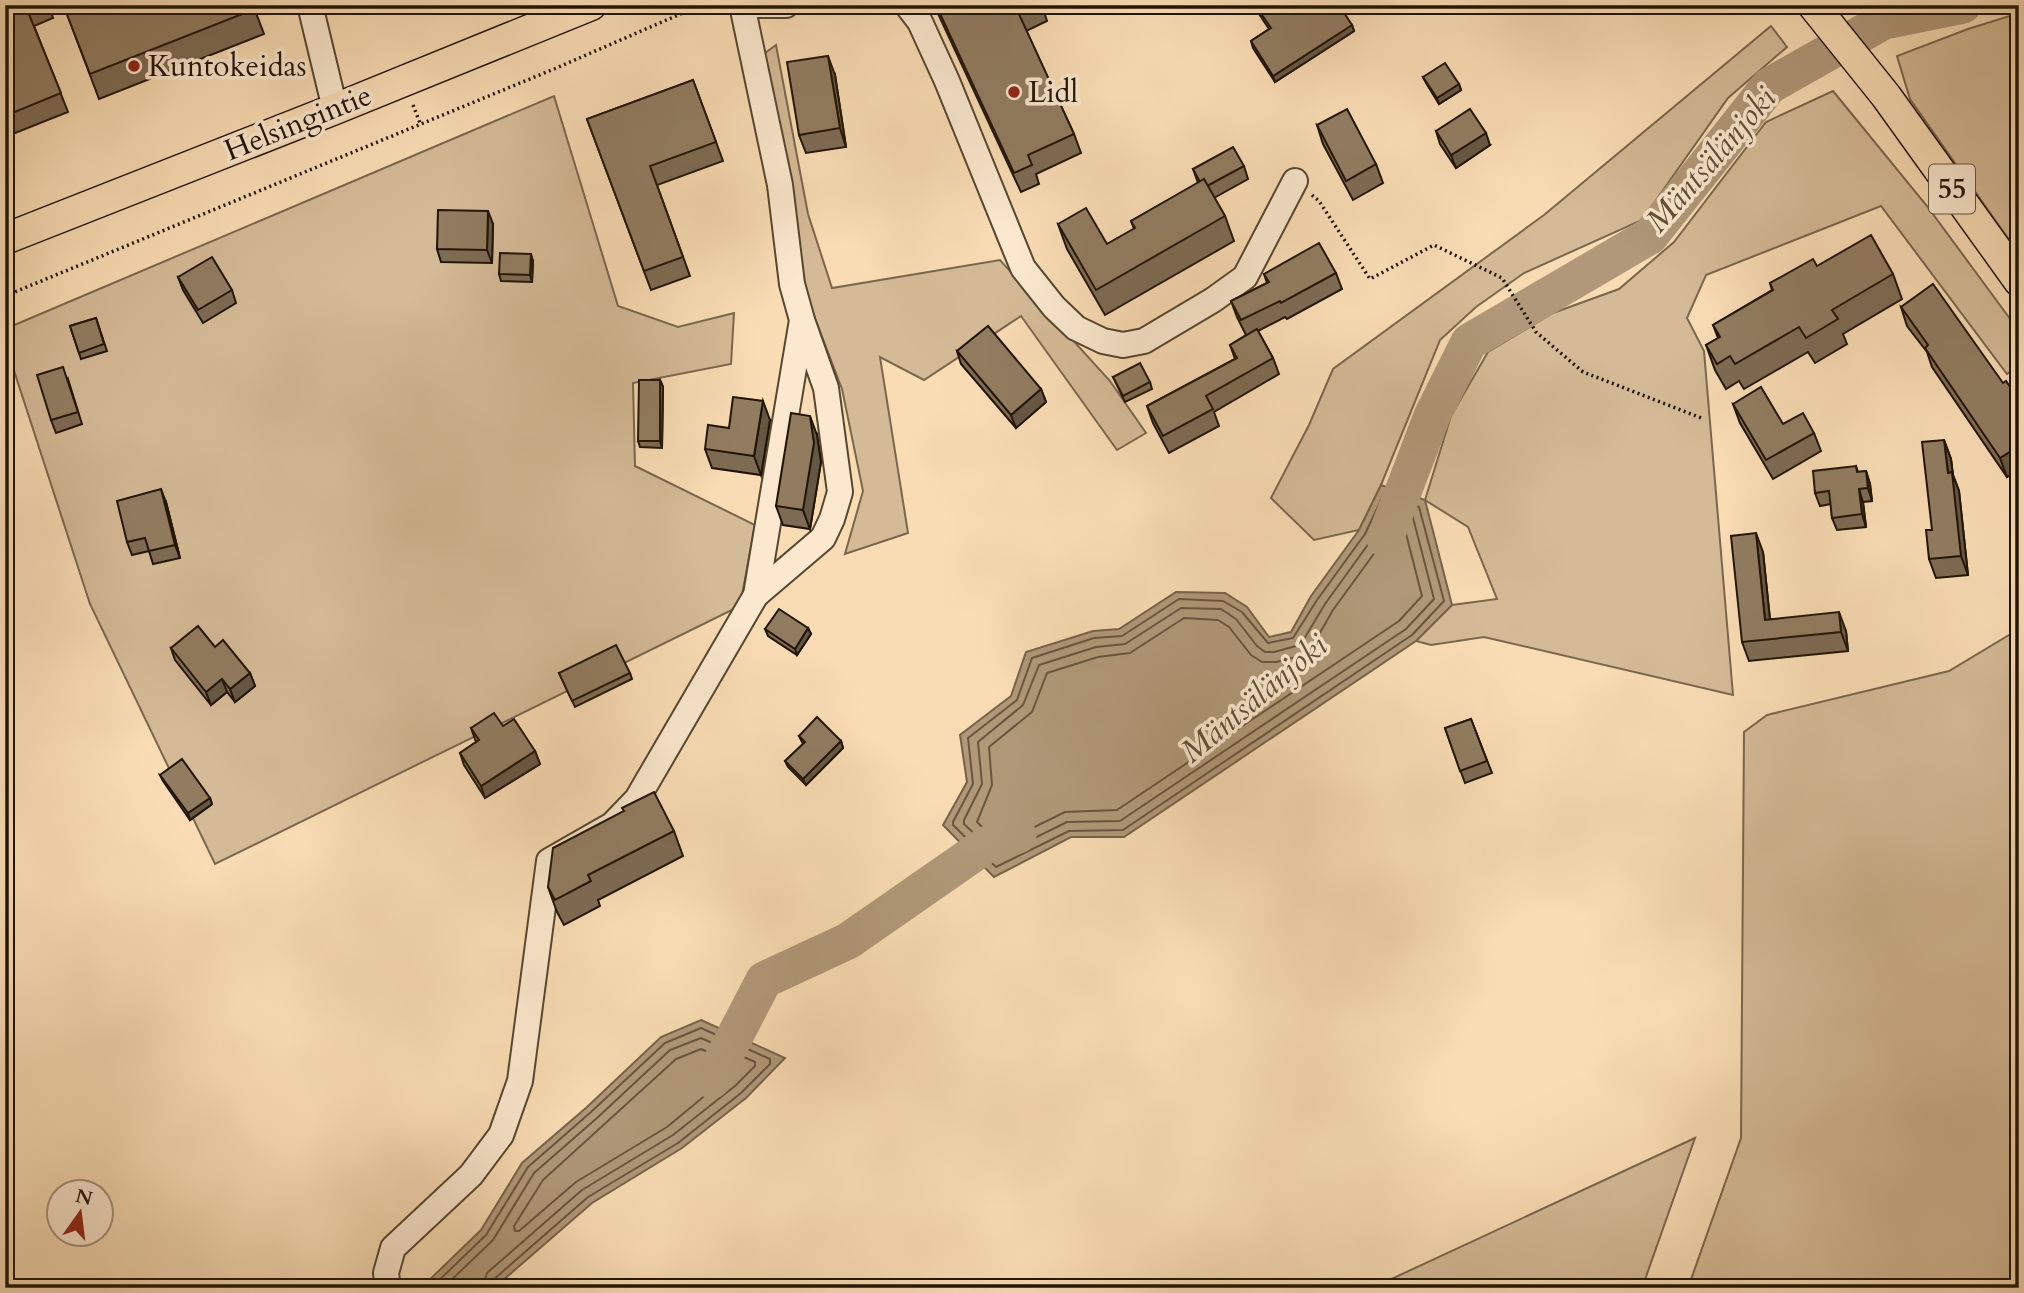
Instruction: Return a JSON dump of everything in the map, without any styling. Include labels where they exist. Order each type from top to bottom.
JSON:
[{"type":"main road","name":"Helsingintie","points":[[5,239],[591,5]]},
{"type":"main road","name":"55","points":[[1813,5],[1886,96],[2019,281]]},
{"type":"street","points":[[310,5],[335,109]]},
{"type":"street","points":[[388,1288],[386,1273],[393,1248],[471,1175],[501,1135],[520,1081],[549,861],[611,825],[637,799],[756,595],[823,538],[840,492],[826,388],[792,284],[780,185],[742,5]]},
{"type":"street","points":[[753,5],[786,5]]},
{"type":"street","points":[[907,5],[920,22],[947,81],[1023,268],[1054,307],[1076,328],[1103,341],[1122,345],[1144,341],[1213,300],[1245,276],[1295,181]]},
{"type":"street","points":[[756,595],[802,320]]},
{"type":"path","points":[[5,296],[554,69],[701,5]]},
{"type":"path","points":[[1295,181],[1319,201],[1370,279],[1434,245],[1502,278],[1536,332],[1583,372],[1704,419]]},
{"type":"shaded area","points":[[2019,13],[2019,254],[1910,99],[1897,56]]},
{"type":"shaded area","points":[[1771,26],[1787,47],[1728,98],[1642,220],[1524,273],[1476,307],[1440,340],[1381,485],[1359,530],[1314,540],[1271,498],[1309,425],[1333,369],[1544,215]]},
{"type":"shaded area","points":[[776,45],[808,214],[832,288],[1000,260],[1110,381],[1146,433],[1117,450],[1021,316],[924,380],[880,357],[908,533],[845,554],[863,491],[842,389],[808,300],[761,56]]},
{"type":"shaded area","points":[[1833,91],[1927,206],[2019,331],[2019,365],[2007,374],[1881,206],[1706,275],[1687,318],[1704,351],[1733,695],[1484,637],[1431,645],[1416,641],[1452,605],[1497,599],[1468,527],[1425,500],[1451,416],[1488,352],[1553,313],[1619,289],[1674,242],[1766,122]]},
{"type":"shaded area","points":[[554,96],[618,306],[678,327],[734,313],[731,364],[633,383],[635,466],[755,525],[740,606],[215,864],[90,604],[5,343],[5,329]]},
{"type":"shaded area","points":[[2019,629],[2019,1288],[1688,1288],[1741,1138],[1744,732],[1767,715],[1949,671]]},
{"type":"shaded area","points":[[1695,1138],[1642,1288],[1372,1288]]},
{"type":"water","points":[[1381,485],[1425,500],[1452,605],[1416,641],[1124,837],[1071,837],[994,877],[943,825],[967,782],[960,735],[1011,696],[1026,652],[1093,631],[1119,629],[1176,592],[1225,593],[1247,607],[1269,637],[1291,632],[1311,596],[1359,530]]},
{"type":"water","points":[[701,1020],[785,1058],[746,1098],[682,1148],[592,1203],[494,1288],[421,1288],[481,1230],[522,1163],[587,1107],[661,1037]]},
{"type":"building","points":[[5,5],[32,5],[26,7],[61,93],[5,116]]},
{"type":"building","points":[[75,5],[253,5],[255,9],[90,74],[65,9]]},
{"type":"building","name":"Lidl","points":[[936,5],[1034,5],[1018,12],[1074,134],[1028,155],[1032,165],[1014,173]]},
{"type":"building","points":[[1255,5],[1286,5],[1293,14],[1306,5],[1339,5],[1352,25],[1273,76],[1251,41],[1271,28]]},
{"type":"building","points":[[828,56],[840,128],[799,135],[787,62]]},
{"type":"building","points":[[1445,63],[1459,84],[1437,98],[1423,77]]},
{"type":"building","points":[[693,80],[716,142],[650,166],[683,257],[644,271],[587,119]]},
{"type":"building","points":[[1347,109],[1376,164],[1346,181],[1317,125]]},
{"type":"building","points":[[1470,109],[1486,133],[1451,155],[1436,131]]},
{"type":"building","points":[[1233,147],[1244,166],[1207,186],[1204,179],[1200,182],[1193,169]]},
{"type":"building","points":[[1204,179],[1225,216],[1096,290],[1058,224],[1086,208],[1107,244],[1135,228],[1131,221]]},
{"type":"building","points":[[438,210],[488,211],[487,250],[437,249]]},
{"type":"building","points":[[1871,235],[1893,274],[1832,310],[1838,319],[1806,338],[1799,327],[1735,364],[1730,356],[1717,364],[1706,345],[1720,337],[1713,325],[1773,290],[1770,283],[1813,259],[1817,266]]},
{"type":"building","points":[[1319,243],[1336,273],[1281,303],[1280,301],[1241,320],[1231,301],[1269,282],[1264,274]]},
{"type":"building","points":[[500,253],[531,254],[530,275],[499,274]]},
{"type":"building","points":[[212,257],[232,290],[198,310],[178,277]]},
{"type":"building","points":[[1933,284],[2003,383],[2006,381],[2019,400],[2019,446],[2000,458],[1925,348],[1928,345],[1901,307]]},
{"type":"building","points":[[96,318],[104,344],[79,353],[70,326]]},
{"type":"building","points":[[988,326],[1041,389],[1011,415],[957,351]]},
{"type":"building","points":[[1257,329],[1273,358],[1206,396],[1213,409],[1163,436],[1147,406],[1237,358],[1230,345]]},
{"type":"building","points":[[1140,363],[1150,382],[1123,396],[1113,377]]},
{"type":"building","points":[[63,367],[78,412],[51,420],[37,375]]},
{"type":"building","points":[[639,380],[660,380],[660,441],[638,441]]},
{"type":"building","points":[[1761,387],[1783,424],[1803,413],[1814,433],[1766,460],[1733,404]]},
{"type":"building","points":[[733,397],[763,401],[754,456],[705,449],[708,425],[729,428]]},
{"type":"building","points":[[791,413],[810,416],[814,443],[803,510],[776,506]]},
{"type":"building","points":[[1944,440],[1948,473],[1952,472],[1961,556],[1929,559],[1926,530],[1932,530],[1922,442]]},
{"type":"building","points":[[1856,466],[1857,472],[1866,471],[1868,488],[1859,489],[1862,514],[1832,518],[1829,491],[1815,493],[1813,471]]},
{"type":"building","points":[[161,489],[175,545],[149,551],[145,538],[127,542],[117,501]]},
{"type":"building","points":[[1756,533],[1765,620],[1839,612],[1841,632],[1742,642],[1731,536]]},
{"type":"building","points":[[779,609],[808,628],[795,649],[765,629]]},
{"type":"building","points":[[198,626],[215,647],[223,640],[250,673],[230,689],[222,679],[206,692],[171,648]]},
{"type":"building","points":[[616,645],[630,673],[572,701],[559,673]]},
{"type":"building","points":[[494,713],[503,726],[514,719],[535,751],[481,786],[460,753],[479,740],[471,728]]},
{"type":"building","points":[[817,717],[841,741],[803,779],[785,761],[805,742],[799,736]]},
{"type":"building","points":[[1471,719],[1487,761],[1460,771],[1445,728]]},
{"type":"building","points":[[182,759],[210,798],[188,813],[160,775]]},
{"type":"building","points":[[654,792],[674,831],[588,875],[591,881],[555,900],[548,887],[553,848]]},
{"type":"waterway","name":"Mäntsälänjoki","points":[[1385,539],[1432,416],[1469,342],[1650,236],[1769,86],[1884,21],[1963,5]]},
{"type":"waterway","name":"Mäntsälänjoki","points":[[712,1080],[764,980],[848,941],[986,845],[1018,835]]},
{"type":"place","name":"Kuntokeidas","points":[[134,66]]},
{"type":"place","name":"Lidl","points":[[1014,92]]}]
